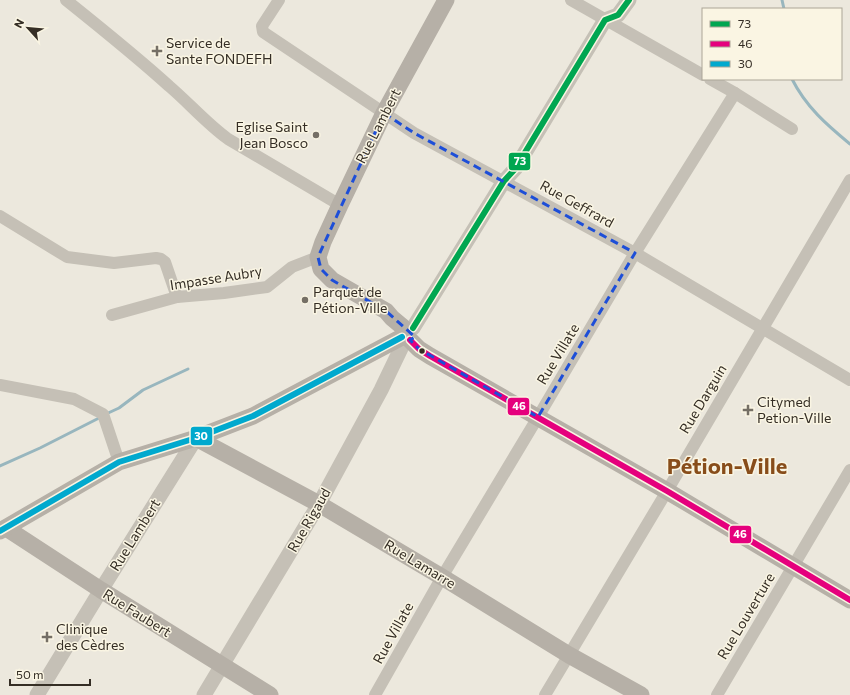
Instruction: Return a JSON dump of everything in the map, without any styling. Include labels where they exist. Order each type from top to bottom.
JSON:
[{"type":"main road","name":"Rue Lambert","points":[[318,257],[323,242],[384,112],[446,0]]},
{"type":"main road","points":[[318,257],[321,270],[332,280],[386,310],[419,349],[667,491],[850,600]]},
{"type":"main road","points":[[3,529],[119,462],[196,438],[253,416],[407,335]]},
{"type":"main road","name":"Rue Lamarre","points":[[196,438],[319,504],[569,655],[642,695]]},
{"type":"main road","name":"Rue Faubert","points":[[3,529],[270,695]]},
{"type":"street","points":[[66,0],[102,28],[170,86],[217,131],[340,205]]},
{"type":"street","name":"Rue Geffrard","points":[[279,0],[262,26],[263,32],[414,133],[635,253],[850,380]]},
{"type":"street","points":[[571,0],[702,74]]},
{"type":"street","name":"Rue Rigaud","points":[[204,695],[319,504],[381,390],[407,335],[504,181],[515,169],[606,20],[618,15],[629,0]]},
{"type":"street","points":[[712,80],[792,129]]},
{"type":"street","name":"Rue Villate","points":[[375,695],[442,577],[635,253],[735,93]]},
{"type":"street","name":"Rue Darguin","points":[[545,695],[850,180]]},
{"type":"street","points":[[0,216],[67,257],[114,263],[156,258],[161,259],[165,262],[177,298]]},
{"type":"street","name":"Impasse Aubry","points":[[112,315],[177,298],[267,287],[292,267],[318,257]]},
{"type":"street","points":[[0,385],[74,399],[103,414],[119,462]]},
{"type":"street","name":"Rue Lambert","points":[[37,695],[196,438]]},
{"type":"street","name":"Rue Louverture","points":[[717,695],[850,470]]},
{"type":"highlighted area","points":[[384,113],[414,133],[635,253],[538,417],[419,349],[410,340],[415,337],[386,311],[332,280],[321,269],[318,257]]},
{"type":"waterway","points":[[782,0],[784,8]]},
{"type":"waterway","points":[[793,80],[810,107],[850,144]]},
{"type":"waterway","points":[[106,414],[119,408],[143,390],[188,369]]},
{"type":"waterway","points":[[0,466],[40,448],[101,417]]},
{"type":"transit line","name":"73","points":[[413,328],[504,181],[515,169],[605,20],[618,15],[629,0]]},
{"type":"transit line","name":"30","points":[[0,531],[119,462],[196,438],[253,416],[402,337]]},
{"type":"transit line","name":"46","points":[[410,340],[419,349],[430,356],[667,491],[850,600]]},
{"type":"place","name":"Service de Sante FONDEFH","points":[[157,51]]},
{"type":"place","name":"Eglise Saint Jean Bosco","points":[[316,135]]},
{"type":"place","name":"Parquet de Pétion-Ville","points":[[305,300]]},
{"type":"place","name":"Citymed Petion-Ville","points":[[748,410]]},
{"type":"place","name":"Clinique des Cèdres","points":[[47,637]]},
{"type":"district","name":"Pétion-Ville","points":[[727,466]]}]
